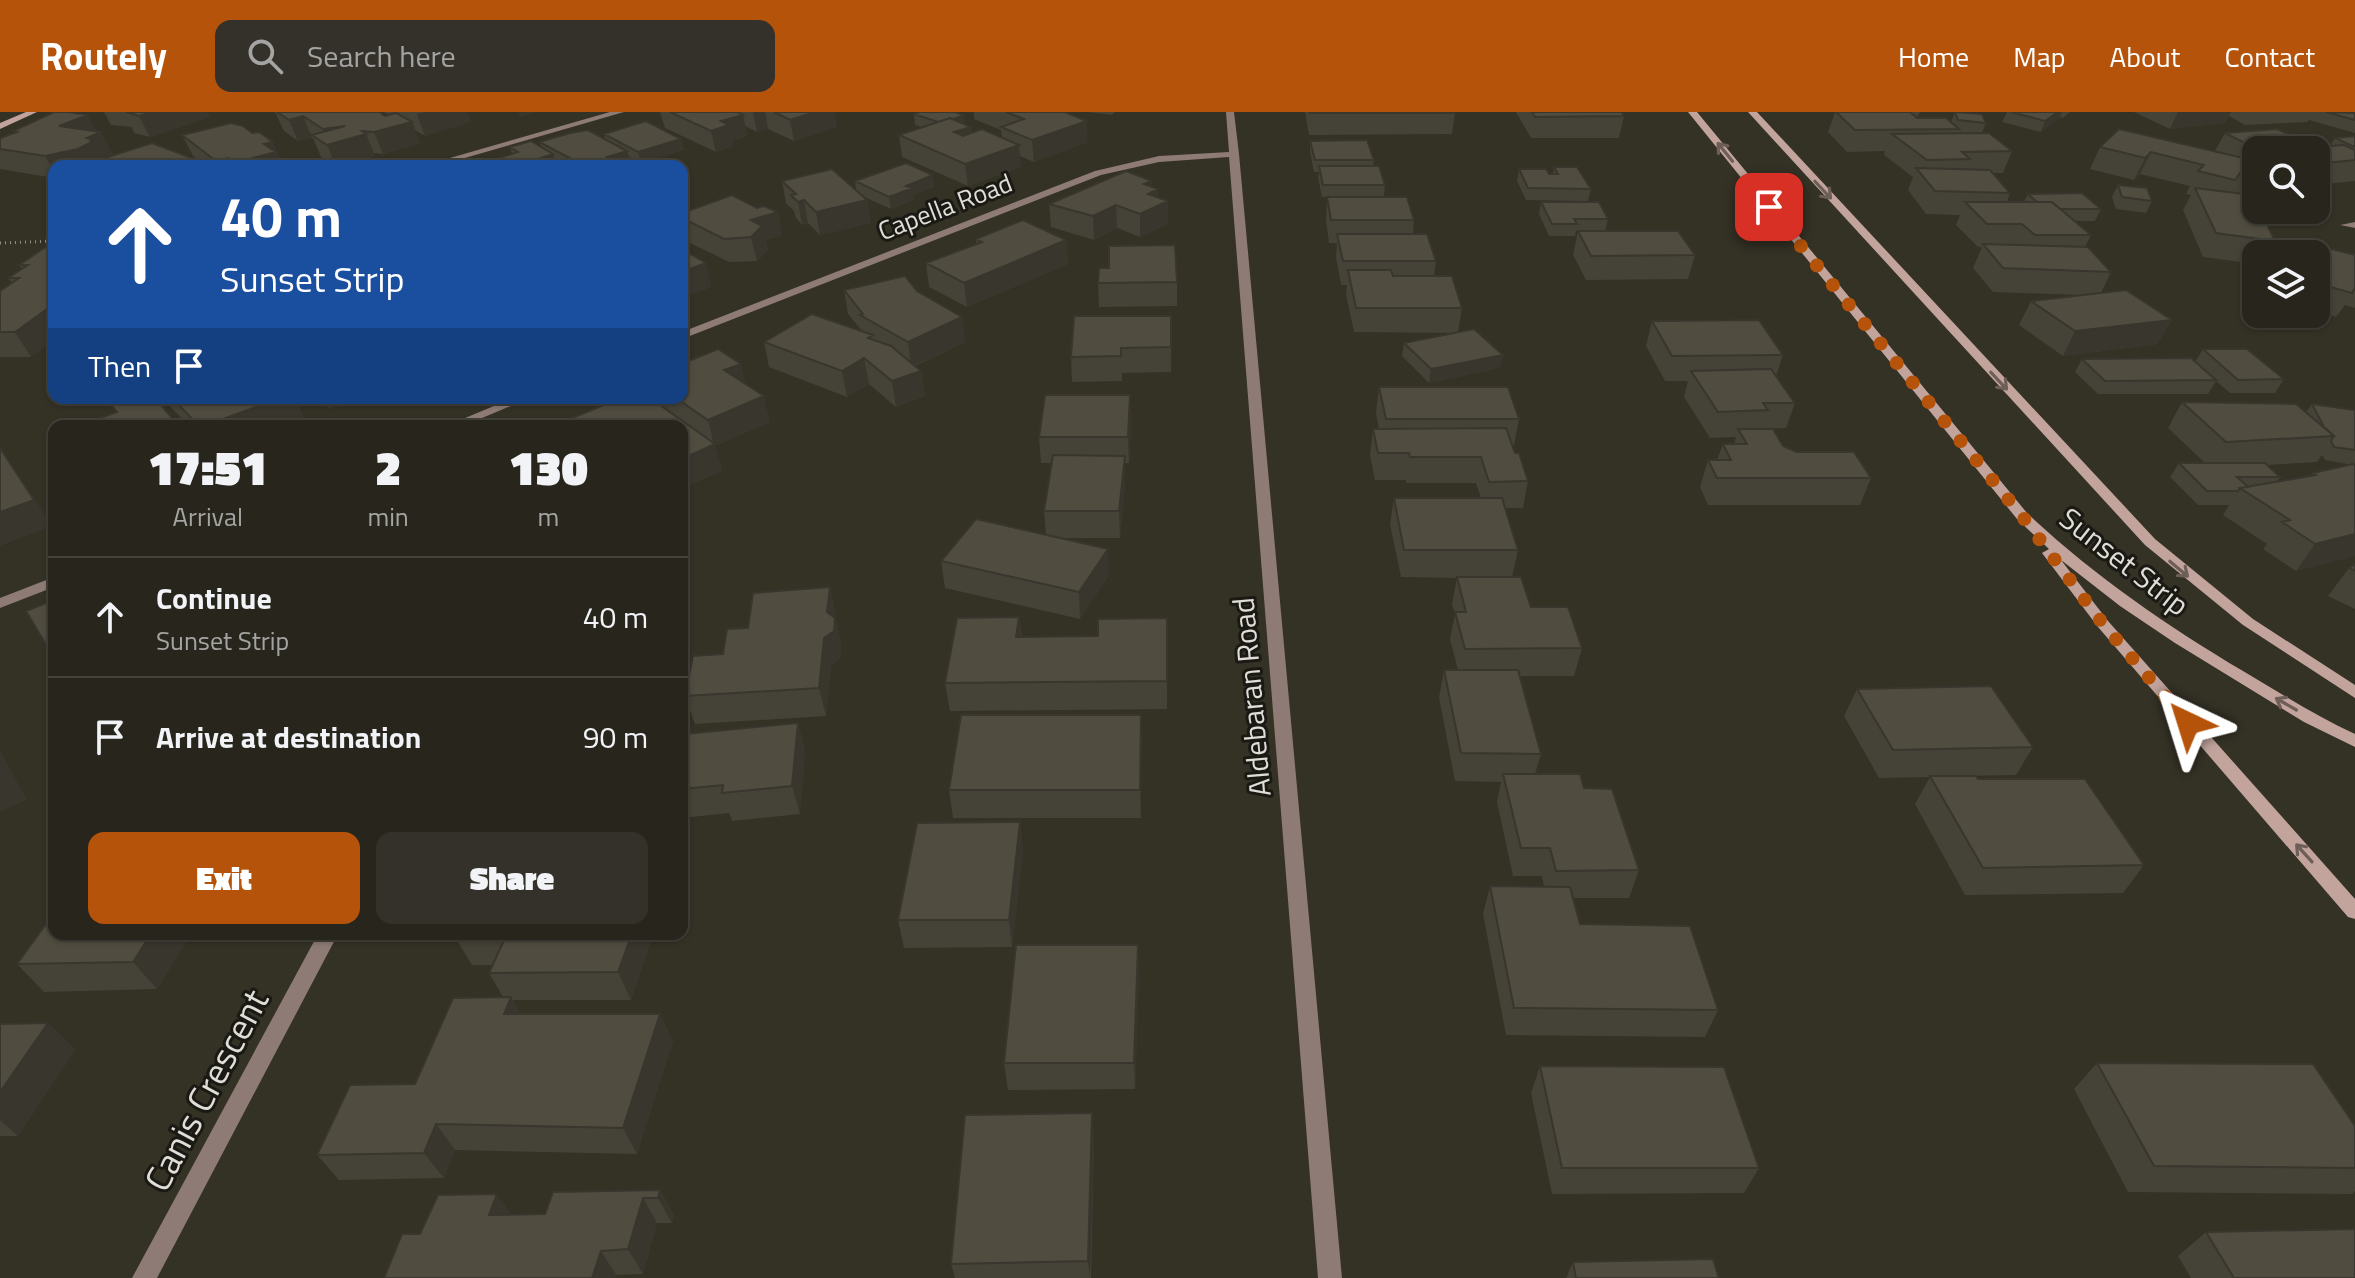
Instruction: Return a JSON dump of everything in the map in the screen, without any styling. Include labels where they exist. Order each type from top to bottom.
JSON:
[{"type":"street","points":[[0,126],[33,112]]},
{"type":"street","points":[[448,160],[620,112]]},
{"type":"street","name":"Aldebaran Road","points":[[1230,112],[1330,1278]]},
{"type":"street","name":"Sunset Strip","points":[[1692,112],[2022,516],[2067,560],[2154,625],[2355,741]]},
{"type":"street","name":"Sunset Strip","points":[[1752,112],[2150,542],[2248,622],[2355,693]]},
{"type":"street","name":"Capella Road","points":[[688,334],[1098,173],[1159,159],[1234,154]]},
{"type":"street","points":[[467,420],[509,404]]},
{"type":"street","points":[[2022,516],[2103,624],[2355,912]]},
{"type":"street","points":[[0,603],[48,584]]},
{"type":"street","name":"Canis Crescent","points":[[144,1278],[325,940]]},
{"type":"path","points":[[0,243],[48,241]]},
{"type":"building","points":[[54,112],[88,115],[59,126],[101,132],[87,138],[91,139],[90,143],[78,149],[45,156],[0,149],[0,138]]},
{"type":"building","points":[[126,112],[151,112],[139,116]]},
{"type":"building","points":[[277,112],[379,112],[385,116],[396,113],[412,122],[374,132],[362,131],[366,134],[327,145],[312,135],[345,126],[323,129],[303,116],[289,120]]},
{"type":"building","points":[[670,112],[737,112],[743,115],[721,121],[729,125],[711,131]]},
{"type":"building","points":[[774,112],[815,112],[790,120]]},
{"type":"building","points":[[1006,112],[1065,112],[1087,121],[1032,140],[1001,127],[1024,119]]},
{"type":"building","points":[[1454,112],[1455,113],[1310,113]]},
{"type":"building","points":[[1532,112],[1621,112],[1624,116],[1535,117]]},
{"type":"building","points":[[1836,112],[1910,112],[1917,118],[1946,118],[1959,129],[1855,130]]},
{"type":"building","points":[[1955,112],[1982,114],[1986,123],[1958,120]]},
{"type":"building","points":[[2011,112],[2058,112],[2045,121]]},
{"type":"building","points":[[2326,112],[2355,113],[2355,120]]},
{"type":"building","points":[[914,114],[964,115],[938,122]]},
{"type":"building","points":[[950,118],[971,127],[954,132],[963,136],[982,129],[1019,145],[965,164],[899,135]]},
{"type":"building","points":[[646,121],[681,139],[638,152],[604,134]]},
{"type":"building","points":[[231,123],[243,126],[252,133],[259,132],[273,142],[264,144],[276,152],[245,160],[215,160],[182,135]]},
{"type":"building","points":[[2119,129],[2242,158],[2242,174],[2235,180],[2198,171],[2204,165],[2151,152],[2145,158],[2100,147]]},
{"type":"building","points":[[2277,129],[2292,136],[2242,136],[2242,142],[2225,133]]},
{"type":"building","points":[[588,130],[627,151],[607,157],[612,160],[574,160],[539,142]]},
{"type":"building","points":[[1989,133],[2012,151],[1962,152],[1970,159],[1927,160],[1892,134]]},
{"type":"building","points":[[2355,136],[2355,147],[2335,138]]},
{"type":"building","points":[[1367,140],[1374,160],[1315,160],[1310,141]]},
{"type":"building","points":[[531,141],[553,154],[540,160],[493,160],[518,152],[510,147]]},
{"type":"building","points":[[152,143],[197,160],[98,160]]},
{"type":"building","points":[[2344,145],[2355,150],[2355,160],[2330,163],[2330,146]]},
{"type":"building","points":[[906,163],[933,175],[906,186],[913,188],[889,197],[855,181]]},
{"type":"building","points":[[1319,166],[1379,166],[1385,185],[1323,185]]},
{"type":"building","points":[[1554,167],[1577,167],[1591,189],[1528,188],[1519,169],[1546,169],[1549,174],[1558,174]]},
{"type":"building","points":[[1916,168],[1990,170],[2010,193],[1935,191]]},
{"type":"building","points":[[832,169],[867,200],[816,212],[804,200],[798,202],[791,195],[796,194],[782,181]]},
{"type":"building","points":[[1126,171],[1152,181],[1144,184],[1158,189],[1148,194],[1168,201],[1140,214],[1116,205],[1093,216],[1049,204]]},
{"type":"building","points":[[2118,185],[2147,188],[2152,201],[2122,197]]},
{"type":"building","points":[[2195,188],[2242,194],[2242,224],[2267,224],[2275,240],[2268,240],[2216,233]]},
{"type":"building","points":[[2082,193],[2101,209],[2060,209],[2052,202],[2037,202],[2028,194]]},
{"type":"building","points":[[732,195],[757,208],[764,206],[778,212],[751,220],[762,226],[751,237],[724,239],[688,221],[688,211]]},
{"type":"building","points":[[1327,197],[1407,197],[1414,220],[1331,220]]},
{"type":"building","points":[[1541,202],[1599,202],[1608,219],[1574,219],[1577,224],[1552,224]]},
{"type":"building","points":[[1965,202],[2052,202],[2091,235],[2035,235],[2022,224],[1987,224]]},
{"type":"building","points":[[1023,220],[1066,240],[964,283],[926,263],[982,242],[976,239]]},
{"type":"building","points":[[1578,231],[1678,231],[1695,255],[1591,256]]},
{"type":"building","points":[[1337,234],[1427,234],[1436,261],[1343,261]]},
{"type":"building","points":[[1983,244],[2088,247],[2111,272],[2003,268]]},
{"type":"building","points":[[1175,245],[1177,282],[1098,283],[1099,268],[1109,268],[1109,246]]},
{"type":"building","points":[[48,246],[48,308],[15,332],[0,332],[0,291],[19,278],[8,278],[28,265],[19,265]]},
{"type":"building","points":[[2330,249],[2355,255],[2355,288],[2352,293],[2330,287]]},
{"type":"building","points":[[688,252],[706,263],[688,270]]},
{"type":"building","points":[[1348,270],[1391,270],[1393,276],[1452,276],[1462,308],[1356,308]]},
{"type":"building","points":[[905,276],[917,291],[962,317],[908,342],[860,315],[863,314],[844,290]]},
{"type":"building","points":[[2126,290],[2172,320],[2075,331],[2031,301]]},
{"type":"building","points":[[812,314],[873,335],[868,338],[891,346],[921,371],[892,381],[864,358],[842,371],[764,342]]},
{"type":"building","points":[[1074,316],[1171,316],[1171,347],[1121,348],[1121,356],[1071,357]]},
{"type":"building","points":[[1759,320],[1783,355],[1672,356],[1652,321]]},
{"type":"building","points":[[1474,329],[1503,355],[1431,369],[1404,343]]},
{"type":"building","points":[[718,349],[741,364],[724,370],[764,396],[708,420],[685,404],[688,404],[688,358],[691,360]]},
{"type":"building","points":[[2203,349],[2247,349],[2284,379],[2238,380]]},
{"type":"building","points":[[2191,358],[2216,380],[2105,381],[2082,359]]},
{"type":"building","points":[[1771,369],[1795,403],[1763,403],[1768,410],[1718,412],[1691,371]]},
{"type":"building","points":[[1379,387],[1508,387],[1519,419],[1386,419]]},
{"type":"building","points":[[1045,395],[1130,395],[1128,437],[1039,437]]},
{"type":"building","points":[[2182,402],[2296,404],[2334,436],[2226,442]]},
{"type":"building","points":[[110,404],[160,404],[174,420],[94,420],[117,412]]},
{"type":"building","points":[[178,404],[264,404],[220,420],[193,420]]},
{"type":"building","points":[[606,404],[662,404],[660,405],[681,420],[567,420]]},
{"type":"building","points":[[2312,404],[2355,410],[2355,450],[2334,447],[2331,441],[2334,436],[2324,427]]},
{"type":"building","points":[[688,425],[715,444],[688,456]]},
{"type":"building","points":[[1506,428],[1515,453],[1519,453],[1528,481],[1489,482],[1481,457],[1410,457],[1409,453],[1378,453],[1373,429]]},
{"type":"building","points":[[1738,429],[1773,429],[1783,446],[1797,452],[1854,452],[1871,478],[1717,478],[1708,460],[1731,460],[1723,444],[1747,444]]},
{"type":"building","points":[[0,448],[34,500],[0,512]]},
{"type":"building","points":[[1053,455],[1125,456],[1119,511],[1044,511]]},
{"type":"building","points":[[2179,463],[2265,463],[2280,477],[2237,477],[2248,487],[2238,491],[2207,491]]},
{"type":"building","points":[[2353,464],[2355,534],[2315,544],[2282,522],[2290,520],[2240,488],[2316,475],[2313,473]]},
{"type":"building","points":[[1394,498],[1502,498],[1518,550],[1404,550]]},
{"type":"building","points":[[976,519],[1108,549],[1079,592],[941,561]]},
{"type":"building","points":[[1457,577],[1521,577],[1531,607],[1568,607],[1582,648],[1465,649],[1455,612],[1466,612]]},
{"type":"building","points":[[830,587],[827,612],[835,618],[834,631],[824,638],[819,688],[688,696],[693,656],[723,654],[727,629],[748,628],[753,593]]},
{"type":"building","points":[[48,602],[48,648],[26,611]]},
{"type":"building","points":[[1019,617],[1016,637],[1098,636],[1098,619],[1167,618],[1167,681],[945,683],[957,618]]},
{"type":"building","points":[[1444,670],[1518,670],[1541,754],[1461,753]]},
{"type":"building","points":[[1991,686],[2033,747],[1893,750],[1857,689]]},
{"type":"building","points":[[961,715],[1141,715],[1140,790],[949,790]]},
{"type":"building","points":[[798,723],[792,786],[722,793],[723,785],[688,788],[688,734]]},
{"type":"building","points":[[1503,774],[1580,774],[1584,788],[1612,789],[1639,870],[1556,871],[1550,848],[1521,848]]},
{"type":"building","points":[[1930,776],[2085,779],[2144,865],[1983,868]]},
{"type":"building","points":[[1020,822],[1009,920],[898,920],[917,823]]},
{"type":"building","points":[[1490,886],[1570,887],[1580,924],[1690,926],[1718,1010],[1514,1008]]},
{"type":"building","points":[[48,921],[48,940],[147,940],[133,962],[17,964]]},
{"type":"building","points":[[504,940],[630,940],[618,972],[489,973]]},
{"type":"building","points":[[1016,945],[1138,945],[1134,1063],[1004,1063]]},
{"type":"building","points":[[511,997],[504,1014],[660,1014],[623,1128],[436,1124],[424,1153],[317,1155],[350,1085],[415,1084],[453,998]]},
{"type":"building","points":[[48,1023],[0,1092],[0,1024]]},
{"type":"building","points":[[2097,1063],[2313,1064],[2355,1126],[2355,1168],[2154,1166]]},
{"type":"building","points":[[1540,1066],[1724,1067],[1759,1168],[1562,1168]]},
{"type":"building","points":[[1092,1113],[1088,1261],[951,1264],[965,1115]]},
{"type":"building","points":[[660,1190],[658,1198],[643,1198],[628,1249],[601,1251],[592,1278],[384,1278],[402,1234],[420,1234],[438,1195],[497,1194],[489,1215],[545,1214],[553,1192]]},
{"type":"building","points":[[2355,1229],[2355,1278],[2234,1278],[2206,1232]]},
{"type":"building","points":[[1713,1259],[1719,1278],[1576,1278],[1573,1262]]},
{"type":"route","points":[[1769,207],[2022,516],[2103,624],[2188,723]]}]
